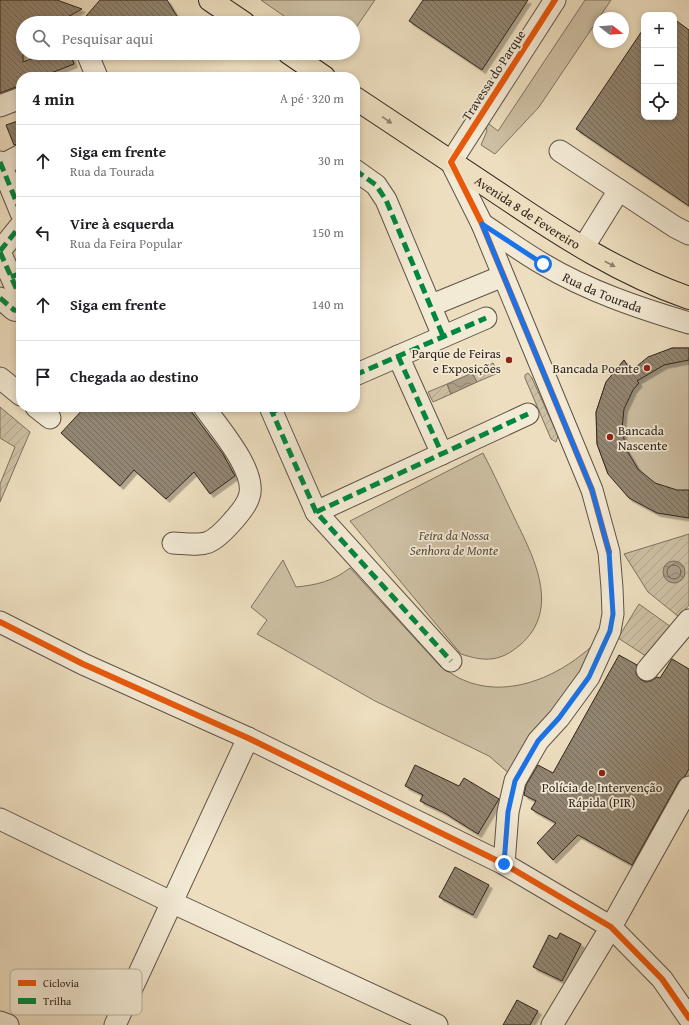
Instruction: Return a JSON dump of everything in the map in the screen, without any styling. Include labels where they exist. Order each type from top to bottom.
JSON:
[{"type":"main road","points":[[210,0],[234,16]]},
{"type":"main road","points":[[298,60],[316,72]]},
{"type":"main road","name":"Avenida 8 de Fevereiro","points":[[360,101],[609,264],[654,286],[689,298]]},
{"type":"street","name":"Travessa do Parque","points":[[451,162],[555,0]]},
{"type":"street","points":[[0,106],[16,100]]},
{"type":"street","points":[[560,150],[678,230],[689,234]]},
{"type":"street","points":[[16,157],[0,164],[16,201]]},
{"type":"street","points":[[451,162],[482,224],[592,490],[609,552],[613,614],[610,631],[589,677],[559,718],[538,741],[515,781],[508,812],[504,864]]},
{"type":"street","points":[[360,173],[376,186],[386,200],[432,305],[443,336]]},
{"type":"street","points":[[583,248],[619,190]]},
{"type":"street","name":"Rua da Tourada","points":[[482,224],[543,264],[582,284],[635,306],[689,323]]},
{"type":"street","points":[[16,231],[0,251],[16,275]]},
{"type":"street","points":[[432,305],[503,276]]},
{"type":"street","points":[[0,298],[16,310]]},
{"type":"street","points":[[360,373],[486,318]]},
{"type":"street","points":[[398,356],[442,454]]},
{"type":"street","points":[[173,543],[205,545],[222,534],[241,512],[250,497],[249,478],[244,464],[208,412]]},
{"type":"street","points":[[276,412],[316,512],[450,661]]},
{"type":"street","points":[[316,512],[528,414]]},
{"type":"street","points":[[647,670],[689,620]]},
{"type":"street","points":[[0,622],[83,664],[248,738],[504,864],[611,927],[662,979],[689,1018]]},
{"type":"street","points":[[140,969],[248,738]]},
{"type":"street","points":[[552,1025],[687,797]]},
{"type":"street","points":[[0,819],[171,902],[437,1025]]},
{"type":"street","points":[[115,1025],[120,1015]]},
{"type":"street","points":[[0,1022],[8,1025]]},
{"type":"green space","points":[[261,0],[375,0],[360,22],[360,16],[284,16]]},
{"type":"green space","points":[[585,0],[611,0],[603,12],[593,12],[593,27],[539,107],[495,154],[481,145],[487,131],[484,120],[498,131]]},
{"type":"green space","points":[[672,348],[689,348],[689,517],[608,474],[597,444],[596,412],[606,382],[624,360],[631,371]]},
{"type":"green space","points":[[493,363],[498,373],[477,382],[472,373]]},
{"type":"green space","points":[[528,373],[532,378],[558,436],[556,442],[551,439],[525,378],[525,375]]},
{"type":"green space","points":[[447,384],[451,394],[433,402],[428,392]]},
{"type":"green space","points":[[0,407],[30,432],[0,502],[0,484],[15,447],[0,438]]},
{"type":"green space","name":"Feira da Nossa Senhora de Monte","points":[[483,453],[529,548],[540,582],[542,599],[539,615],[533,631],[513,651],[506,655],[492,659],[470,657],[461,654],[350,521]]},
{"type":"green space","points":[[689,534],[689,605],[679,617],[648,592],[624,554]]},
{"type":"green space","points":[[283,560],[296,587],[324,582],[350,568],[441,667],[459,678],[477,684],[495,687],[513,686],[530,682],[548,676],[564,667],[593,645],[589,668],[511,775],[489,756],[375,701],[257,634],[267,620],[251,607]]},
{"type":"green space","points":[[639,604],[671,627],[649,658],[618,638]]},
{"type":"water","points":[[472,373],[477,382],[451,394],[447,384]]},
{"type":"water","points":[[670,561],[678,561],[685,568],[685,576],[678,583],[670,583],[663,576],[663,568]]},
{"type":"building","points":[[0,0],[57,0],[82,9],[70,16],[16,16],[16,60],[23,60],[23,62],[28,60],[73,60],[74,64],[54,72],[16,72],[16,87],[0,93]]},
{"type":"building","points":[[100,0],[167,0],[177,16],[86,16]]},
{"type":"building","points":[[423,0],[528,0],[482,70],[409,21]]},
{"type":"building","points":[[677,21],[689,30],[689,206],[576,129],[641,32],[641,120],[677,120]]},
{"type":"building","points":[[16,122],[16,144],[14,145],[6,125]]},
{"type":"building","name":"Bancada Nascente","points":[[672,348],[689,348],[689,360],[664,365],[637,381],[639,383],[633,390],[624,409],[622,429],[626,449],[638,469],[655,483],[677,490],[689,490],[689,518],[657,513],[629,498],[608,474],[597,444],[596,412],[606,382],[624,360],[631,371],[648,357]]},
{"type":"building","points":[[80,412],[192,412],[223,454],[235,476],[210,494],[194,472],[166,499],[134,470],[120,486],[61,433]]},
{"type":"building","points":[[619,655],[637,665],[636,674],[645,682],[651,681],[657,677],[660,678],[672,659],[689,669],[689,769],[685,776],[679,781],[632,865],[578,835],[553,860],[537,843],[556,823],[531,809],[536,801],[524,795],[526,785],[538,765],[553,773]]},
{"type":"building","points":[[415,765],[459,786],[464,778],[499,799],[478,834],[443,812],[420,801],[423,795],[405,786]]},
{"type":"building","points":[[455,867],[489,885],[473,915],[439,897]]},
{"type":"building","points":[[560,933],[581,944],[562,981],[533,967],[549,935],[557,939]]},
{"type":"building","points":[[517,1000],[538,1011],[530,1025],[503,1025]]},
{"type":"marked path","points":[[0,162],[16,201]]},
{"type":"marked path","points":[[360,174],[376,185],[386,200],[443,336]]},
{"type":"marked path","points":[[0,251],[16,231]]},
{"type":"marked path","points":[[0,252],[16,288]]},
{"type":"marked path","points":[[11,277],[16,275]]},
{"type":"marked path","points":[[0,298],[16,310]]},
{"type":"marked path","points":[[360,373],[486,318]]},
{"type":"marked path","points":[[398,356],[442,454]]},
{"type":"marked path","points":[[272,412],[316,512],[451,661]]},
{"type":"marked path","points":[[316,512],[528,414]]},
{"type":"cycle path","points":[[555,0],[451,162],[482,224],[592,490],[609,552]]},
{"type":"cycle path","points":[[0,622],[83,664],[248,738],[504,864],[611,927],[662,979],[689,1018]]},
{"type":"place","name":"Parque de Feiras e Exposições","points":[[509,360]]},
{"type":"place","name":"Bancada Poente","points":[[647,368]]},
{"type":"place","name":"Bancada Nascente","points":[[610,437]]},
{"type":"place","name":"Polícia de Intervenção Rápida (PIR)","points":[[602,773]]},
{"type":"route","points":[[504,864],[508,812],[515,781],[525,761],[538,741],[559,718],[589,677],[610,631],[613,614],[609,552],[604,528],[592,490],[482,224],[543,264]]}]
